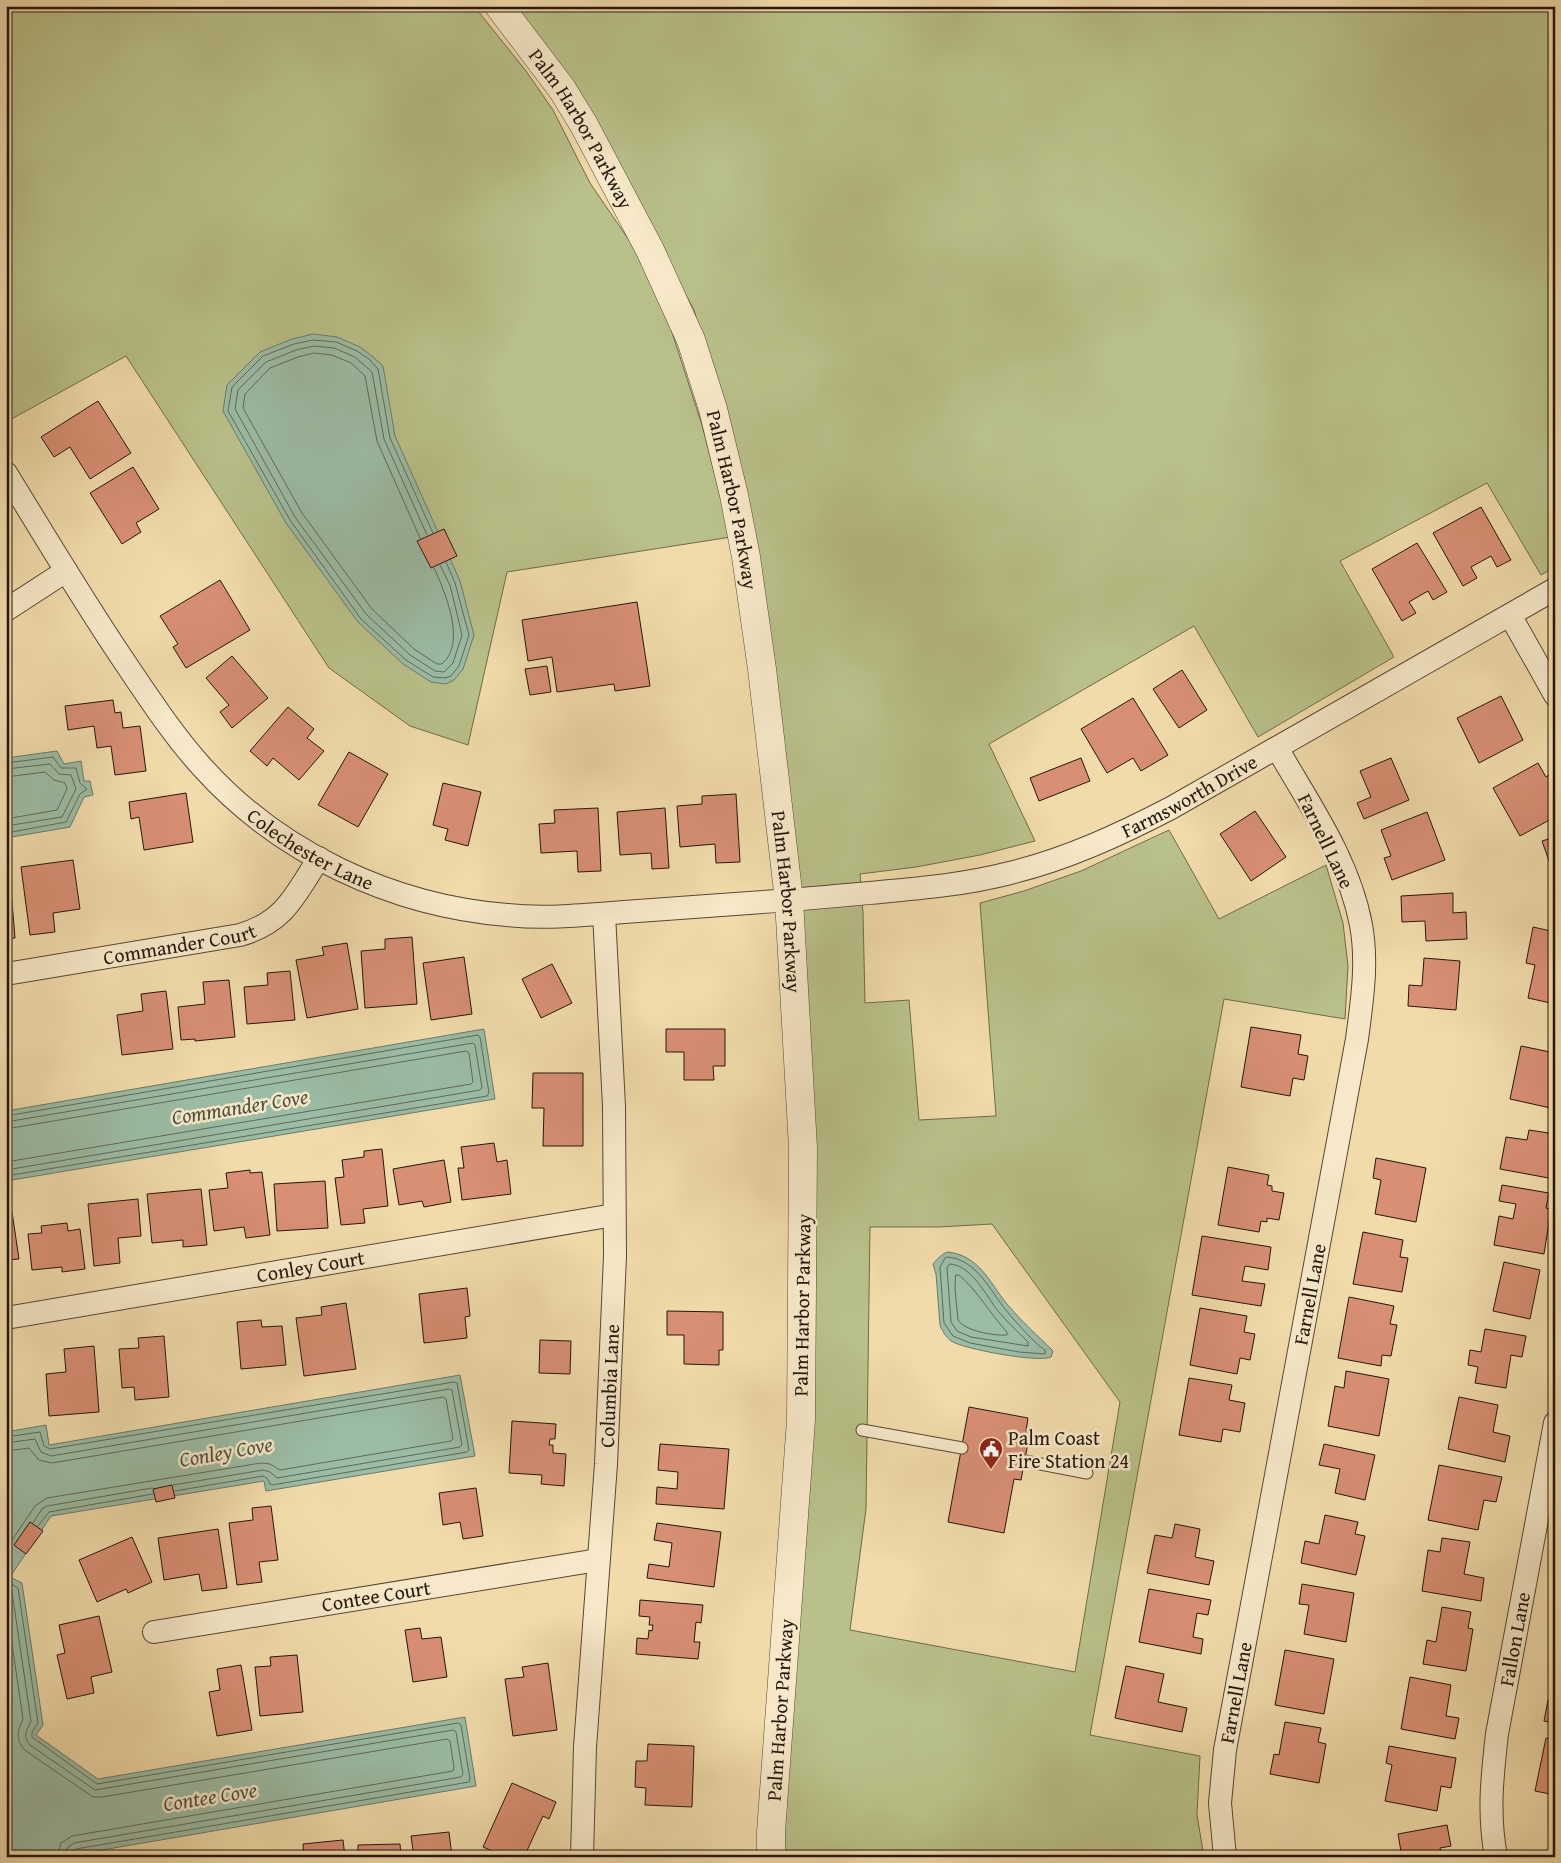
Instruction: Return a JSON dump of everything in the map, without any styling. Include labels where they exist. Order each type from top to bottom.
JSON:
[{"type":"street","name":"Palm Harbor Parkway","points":[[499,6],[556,81],[584,125],[675,302],[703,373],[723,446],[746,557],[762,669],[789,900],[804,1148],[802,1388],[791,1571],[783,1649],[771,1857]]},
{"type":"street","name":"Colechester Lane","points":[[6,473],[66,571],[154,706],[202,767],[221,786],[272,829],[319,858],[389,890],[456,909],[500,915],[539,917],[604,914],[789,900]]},
{"type":"street","points":[[6,610],[66,571]]},
{"type":"street","name":"Farmsworth Drive","points":[[789,900],[944,886],[1038,865],[1089,847],[1137,826],[1555,589]]},
{"type":"street","points":[[1510,615],[1555,695]]},
{"type":"street","name":"Farnell Lane","points":[[1225,1857],[1220,1803],[1224,1756],[1357,1039],[1364,968],[1361,927],[1350,885],[1333,845],[1277,748]]},
{"type":"street","name":"Commander Court","points":[[6,974],[240,935],[260,928],[280,914],[319,858]]},
{"type":"street","name":"Columbia Lane","points":[[582,1857],[585,1747],[610,1397],[615,1256],[614,1106],[604,914]]},
{"type":"street","name":"Conley Court","points":[[6,1318],[614,1215]]},
{"type":"street","name":"Fallon Lane","points":[[1496,1857],[1491,1830],[1491,1784],[1497,1734],[1555,1423]]},
{"type":"street","name":"Contee Court","points":[[154,1632],[598,1560]]},
{"type":"lane","points":[[862,1430],[962,1448]]},
{"type":"lane","points":[[1025,1460],[1087,1473]]},
{"type":"shaded area","points":[[6,6],[474,6],[526,71],[553,110],[590,183],[633,246],[669,323],[702,425],[731,537],[507,572],[468,745],[410,726],[329,668],[126,356],[6,422]]},
{"type":"shaded area","points":[[515,6],[1555,6],[1555,567],[1541,575],[1487,483],[1340,561],[1394,657],[1258,737],[1194,626],[989,744],[1035,841],[980,855],[916,867],[860,874],[865,1003],[909,1000],[919,1120],[996,1116],[980,903],[1024,891],[1081,871],[1169,830],[1219,919],[1326,865],[1343,923],[1348,966],[1345,1019],[1224,999],[1090,1735],[1200,1756],[1197,1815],[1204,1857],[781,1857],[813,1147],[735,459],[694,310],[573,86]],"holes":[[[992,1224],[1120,1402],[1075,1672],[850,1630],[866,1509],[870,1227],[939,1227]]]},
{"type":"water","points":[[313,334],[337,337],[360,347],[383,366],[395,436],[460,581],[474,635],[463,669],[454,680],[446,684],[431,682],[403,664],[358,622],[286,523],[223,411],[227,385],[260,352],[292,339]]},
{"type":"water","points":[[57,751],[64,764],[81,761],[84,781],[90,781],[93,795],[84,797],[70,827],[6,838],[6,758]]},
{"type":"water","name":"Commander Cove","points":[[484,1029],[495,1099],[6,1181],[6,1111]]},
{"type":"water","points":[[948,1252],[959,1254],[976,1264],[983,1271],[1012,1310],[1053,1351],[1051,1357],[1017,1357],[970,1348],[947,1338],[940,1325],[936,1274],[933,1264]]},
{"type":"water","points":[[460,1375],[475,1456],[266,1491],[264,1481],[51,1516],[10,1577],[22,1583],[43,1725],[36,1735],[98,1779],[465,1717],[476,1786],[73,1855],[73,1857],[6,1857],[6,1432],[46,1425],[49,1445]]},
{"type":"building","points":[[98,401],[131,453],[90,479],[70,447],[54,457],[41,437]]},
{"type":"building","points":[[133,467],[159,509],[136,523],[141,532],[122,544],[90,493]]},
{"type":"building","points":[[1481,507],[1511,560],[1497,567],[1491,556],[1471,567],[1477,578],[1463,586],[1433,533]]},
{"type":"building","points":[[444,529],[457,556],[431,568],[417,541]]},
{"type":"building","points":[[1417,543],[1447,592],[1433,600],[1428,591],[1409,602],[1416,613],[1402,621],[1372,569]]},
{"type":"building","points":[[220,580],[250,630],[186,668],[173,647],[178,644],[160,616]]},
{"type":"building","points":[[637,602],[650,686],[615,691],[614,684],[557,692],[552,657],[528,661],[522,620]]},
{"type":"building","points":[[232,656],[268,698],[232,728],[220,712],[229,705],[206,678]]},
{"type":"building","points":[[547,666],[551,692],[530,695],[525,669]]},
{"type":"building","points":[[1182,670],[1207,710],[1179,728],[1153,689]]},
{"type":"building","points":[[1501,696],[1523,740],[1479,763],[1457,718]]},
{"type":"building","points":[[1133,698],[1168,755],[1141,771],[1133,758],[1107,773],[1081,729]]},
{"type":"building","points":[[113,700],[115,713],[121,712],[123,728],[140,726],[146,771],[115,775],[111,746],[97,748],[94,726],[68,730],[65,706]]},
{"type":"building","points":[[288,707],[314,729],[307,738],[324,751],[299,780],[273,758],[267,766],[250,751]]},
{"type":"building","points":[[349,752],[388,774],[358,827],[318,805]]},
{"type":"building","points":[[1081,758],[1090,781],[1039,801],[1030,778]]},
{"type":"building","points":[[1391,758],[1409,800],[1364,819],[1357,803],[1371,797],[1360,771]]},
{"type":"building","points":[[1538,763],[1546,777],[1549,775],[1555,785],[1555,817],[1520,836],[1493,788]]},
{"type":"building","points":[[443,783],[481,792],[468,846],[445,840],[448,829],[433,825]]},
{"type":"building","points":[[186,793],[193,842],[144,850],[139,817],[131,819],[129,802]]},
{"type":"building","points":[[736,794],[740,862],[716,863],[715,844],[680,847],[677,806],[702,804],[702,796]]},
{"type":"building","points":[[598,808],[601,871],[578,872],[577,851],[541,853],[539,824],[555,823],[554,810]]},
{"type":"building","points":[[665,808],[669,868],[652,869],[651,853],[620,855],[617,812]]},
{"type":"building","points":[[1255,811],[1286,857],[1251,881],[1220,834]]},
{"type":"building","points":[[1427,812],[1445,860],[1392,880],[1384,858],[1391,856],[1381,830]]},
{"type":"building","points":[[1555,837],[1555,878],[1542,841]]},
{"type":"building","points":[[73,860],[80,909],[53,913],[55,932],[30,935],[21,867]]},
{"type":"building","points":[[6,877],[10,877],[15,938],[6,939]]},
{"type":"building","points":[[1453,893],[1453,913],[1466,912],[1467,939],[1426,941],[1425,921],[1402,922],[1401,896]]},
{"type":"building","points":[[1533,927],[1555,932],[1553,943],[1555,944],[1555,1004],[1528,998],[1535,965],[1526,963]]},
{"type":"building","points":[[412,937],[417,1004],[365,1008],[361,951],[385,949],[385,939]]},
{"type":"building","points":[[347,943],[358,1009],[307,1018],[296,960],[324,955],[322,947]]},
{"type":"building","points":[[464,957],[472,1014],[431,1020],[423,963]]},
{"type":"building","points":[[1424,958],[1460,961],[1456,1010],[1408,1006],[1409,985],[1422,986]]},
{"type":"building","points":[[552,964],[572,1003],[541,1018],[522,979]]},
{"type":"building","points":[[290,971],[295,1020],[247,1024],[244,987],[268,985],[267,973]]},
{"type":"building","points":[[229,980],[235,1037],[195,1041],[195,1039],[181,1040],[178,1007],[205,1004],[203,982]]},
{"type":"building","points":[[166,991],[173,1049],[122,1055],[117,1015],[143,1011],[141,994]]},
{"type":"building","points":[[1251,1027],[1301,1035],[1298,1054],[1308,1056],[1304,1080],[1293,1078],[1290,1096],[1241,1087]]},
{"type":"building","points":[[666,1029],[725,1029],[725,1066],[713,1066],[714,1080],[684,1080],[684,1052],[666,1052]]},
{"type":"building","points":[[1521,1046],[1555,1053],[1555,1109],[1510,1099]]},
{"type":"building","points":[[533,1073],[583,1073],[583,1146],[543,1146],[544,1108],[532,1108]]},
{"type":"building","points":[[1529,1130],[1555,1134],[1554,1179],[1500,1169],[1506,1137],[1527,1140]]},
{"type":"building","points":[[494,1143],[497,1162],[507,1160],[511,1194],[462,1200],[458,1168],[464,1168],[461,1147]]},
{"type":"building","points":[[382,1149],[388,1206],[363,1209],[365,1223],[341,1225],[335,1178],[344,1177],[342,1160],[364,1157],[364,1151]]},
{"type":"building","points":[[1376,1158],[1426,1168],[1416,1222],[1375,1214],[1381,1180],[1373,1178]]},
{"type":"building","points":[[444,1160],[451,1202],[424,1207],[422,1201],[399,1205],[393,1169]]},
{"type":"building","points":[[1228,1167],[1269,1175],[1267,1185],[1272,1186],[1272,1191],[1284,1193],[1279,1220],[1267,1218],[1267,1222],[1261,1221],[1259,1232],[1218,1225]]},
{"type":"building","points":[[250,1170],[250,1173],[262,1172],[270,1235],[246,1238],[244,1227],[214,1231],[209,1190],[228,1188],[226,1173]]},
{"type":"building","points":[[325,1181],[328,1228],[277,1231],[274,1184]]},
{"type":"building","points":[[1502,1185],[1549,1193],[1546,1208],[1551,1209],[1544,1254],[1494,1245],[1499,1216],[1513,1219],[1516,1204],[1499,1201]]},
{"type":"building","points":[[201,1189],[207,1245],[183,1247],[183,1240],[152,1243],[147,1194]]},
{"type":"building","points":[[138,1199],[141,1236],[118,1238],[120,1263],[94,1266],[88,1204]]},
{"type":"building","points":[[6,1212],[12,1212],[19,1259],[6,1260]]},
{"type":"building","points":[[67,1223],[68,1231],[80,1229],[85,1269],[62,1272],[62,1267],[32,1270],[28,1234],[42,1233],[41,1226]]},
{"type":"building","points":[[1363,1232],[1403,1240],[1400,1257],[1408,1258],[1402,1292],[1353,1284]]},
{"type":"building","points":[[1202,1236],[1271,1247],[1268,1270],[1245,1266],[1242,1281],[1265,1284],[1261,1306],[1192,1295]]},
{"type":"building","points":[[1504,1262],[1540,1270],[1530,1319],[1493,1311]]},
{"type":"building","points":[[467,1288],[470,1316],[465,1317],[467,1338],[424,1343],[419,1294]]},
{"type":"building","points":[[1349,1297],[1394,1306],[1390,1324],[1397,1325],[1391,1356],[1382,1355],[1381,1366],[1338,1358]]},
{"type":"building","points":[[346,1303],[356,1369],[304,1376],[296,1318],[322,1315],[321,1307]]},
{"type":"building","points":[[1200,1308],[1247,1316],[1244,1332],[1255,1334],[1250,1360],[1240,1358],[1237,1374],[1190,1365]]},
{"type":"building","points":[[667,1311],[723,1312],[723,1350],[719,1350],[719,1365],[684,1364],[684,1335],[667,1335]]},
{"type":"building","points":[[261,1320],[262,1327],[282,1326],[286,1365],[241,1369],[237,1322]]},
{"type":"building","points":[[1485,1329],[1526,1336],[1522,1357],[1511,1355],[1506,1388],[1475,1383],[1478,1367],[1468,1365],[1470,1350],[1481,1352]]},
{"type":"building","points":[[164,1336],[169,1397],[135,1400],[134,1387],[122,1388],[119,1349],[139,1348],[138,1338]]},
{"type":"building","points":[[540,1340],[571,1341],[570,1374],[539,1373]]},
{"type":"building","points":[[94,1346],[99,1412],[49,1416],[46,1374],[66,1372],[64,1349]]},
{"type":"building","points":[[1346,1371],[1389,1379],[1379,1436],[1328,1426],[1335,1386],[1344,1388]]},
{"type":"building","points":[[1189,1378],[1232,1385],[1229,1400],[1245,1403],[1240,1432],[1223,1429],[1221,1442],[1179,1435]]},
{"type":"building","points":[[1459,1397],[1498,1405],[1493,1432],[1510,1436],[1505,1462],[1448,1449]]},
{"type":"building","name":"Palm Coast Fire Station 24","points":[[969,1407],[1028,1418],[1026,1431],[1030,1432],[1021,1480],[1014,1479],[1004,1533],[948,1522]]},
{"type":"building","points":[[512,1421],[556,1424],[555,1439],[550,1439],[549,1445],[553,1445],[553,1453],[566,1454],[564,1486],[541,1484],[542,1475],[509,1473]]},
{"type":"building","points":[[660,1444],[729,1449],[724,1509],[656,1504],[657,1487],[677,1489],[678,1472],[658,1470]]},
{"type":"building","points":[[1324,1444],[1375,1455],[1365,1500],[1335,1493],[1340,1469],[1319,1465]]},
{"type":"building","points":[[1439,1465],[1502,1477],[1496,1502],[1484,1500],[1478,1530],[1428,1520]]},
{"type":"building","points":[[172,1485],[175,1498],[156,1502],[153,1489]]},
{"type":"building","points":[[476,1488],[483,1536],[463,1539],[460,1522],[443,1525],[439,1493]]},
{"type":"building","points":[[271,1506],[278,1560],[259,1562],[262,1582],[237,1585],[229,1523],[253,1520],[252,1508]]},
{"type":"building","points":[[1325,1515],[1358,1522],[1355,1534],[1365,1536],[1356,1575],[1301,1563],[1305,1541],[1319,1544]]},
{"type":"building","points":[[30,1522],[43,1531],[26,1554],[14,1545]]},
{"type":"building","points":[[657,1523],[721,1532],[714,1587],[647,1578],[649,1564],[669,1567],[672,1543],[654,1540]]},
{"type":"building","points":[[1175,1524],[1200,1529],[1195,1557],[1214,1561],[1209,1585],[1147,1573],[1155,1535],[1172,1538]]},
{"type":"building","points":[[218,1529],[227,1588],[202,1591],[199,1574],[164,1580],[158,1538]]},
{"type":"building","points":[[132,1537],[152,1582],[128,1593],[126,1589],[97,1602],[79,1560]]},
{"type":"building","points":[[1442,1538],[1470,1542],[1464,1574],[1484,1578],[1481,1601],[1422,1591],[1428,1550],[1440,1552]]},
{"type":"building","points":[[1302,1584],[1354,1593],[1346,1642],[1304,1634],[1309,1605],[1299,1604]]},
{"type":"building","points":[[1149,1589],[1211,1600],[1208,1615],[1197,1613],[1193,1637],[1203,1639],[1201,1654],[1139,1642]]},
{"type":"building","points":[[640,1600],[703,1605],[701,1623],[696,1622],[694,1642],[700,1642],[698,1659],[636,1654],[637,1638],[648,1639],[649,1630],[652,1631],[653,1625],[649,1625],[650,1617],[639,1616]]},
{"type":"building","points":[[1442,1607],[1471,1612],[1468,1628],[1473,1629],[1466,1671],[1423,1664],[1427,1640],[1436,1642]]},
{"type":"building","points":[[99,1616],[112,1672],[91,1677],[94,1693],[67,1699],[57,1655],[65,1653],[59,1625]]},
{"type":"building","points":[[420,1628],[422,1639],[441,1637],[447,1677],[413,1682],[405,1630]]},
{"type":"building","points":[[1285,1650],[1334,1659],[1324,1714],[1275,1705]]},
{"type":"building","points":[[297,1655],[303,1712],[260,1716],[255,1667],[271,1666],[270,1657]]},
{"type":"building","points":[[548,1663],[557,1730],[513,1736],[505,1679],[524,1677],[522,1667]]},
{"type":"building","points":[[241,1665],[252,1730],[217,1736],[209,1692],[220,1690],[217,1669]]},
{"type":"building","points":[[1126,1666],[1164,1674],[1158,1702],[1187,1708],[1182,1732],[1115,1718]]},
{"type":"building","points":[[1410,1677],[1451,1685],[1446,1716],[1459,1718],[1455,1739],[1401,1729]]},
{"type":"building","points":[[1548,1700],[1555,1702],[1555,1723],[1544,1721]]},
{"type":"building","points":[[1285,1722],[1321,1728],[1318,1742],[1326,1744],[1319,1783],[1270,1774],[1274,1754],[1279,1755]]},
{"type":"building","points":[[1546,1738],[1555,1740],[1555,1795],[1535,1791]]},
{"type":"building","points":[[648,1744],[694,1746],[692,1807],[645,1805],[646,1788],[635,1787],[636,1761],[647,1761]]},
{"type":"building","points":[[1389,1746],[1456,1758],[1451,1788],[1441,1786],[1437,1811],[1385,1801],[1392,1765],[1386,1763]]},
{"type":"building","points":[[512,1783],[556,1802],[549,1819],[543,1816],[524,1857],[505,1857],[483,1847]]},
{"type":"building","points":[[1447,1825],[1451,1846],[1440,1848],[1442,1857],[1416,1857],[1415,1855],[1402,1857],[1398,1834]]},
{"type":"building","points":[[449,1832],[452,1857],[414,1857],[411,1836]]},
{"type":"building","points":[[343,1840],[345,1857],[304,1857],[303,1844]]},
{"type":"building","points":[[400,1844],[401,1857],[358,1857],[358,1845]]},
{"type":"place","name":"Palm Coast Fire Station 24","points":[[991,1470]]},
{"type":"water label","name":"Conley Cove","points":[[226,1452]]},
{"type":"water label","name":"Contee Cove","points":[[210,1797]]}]
